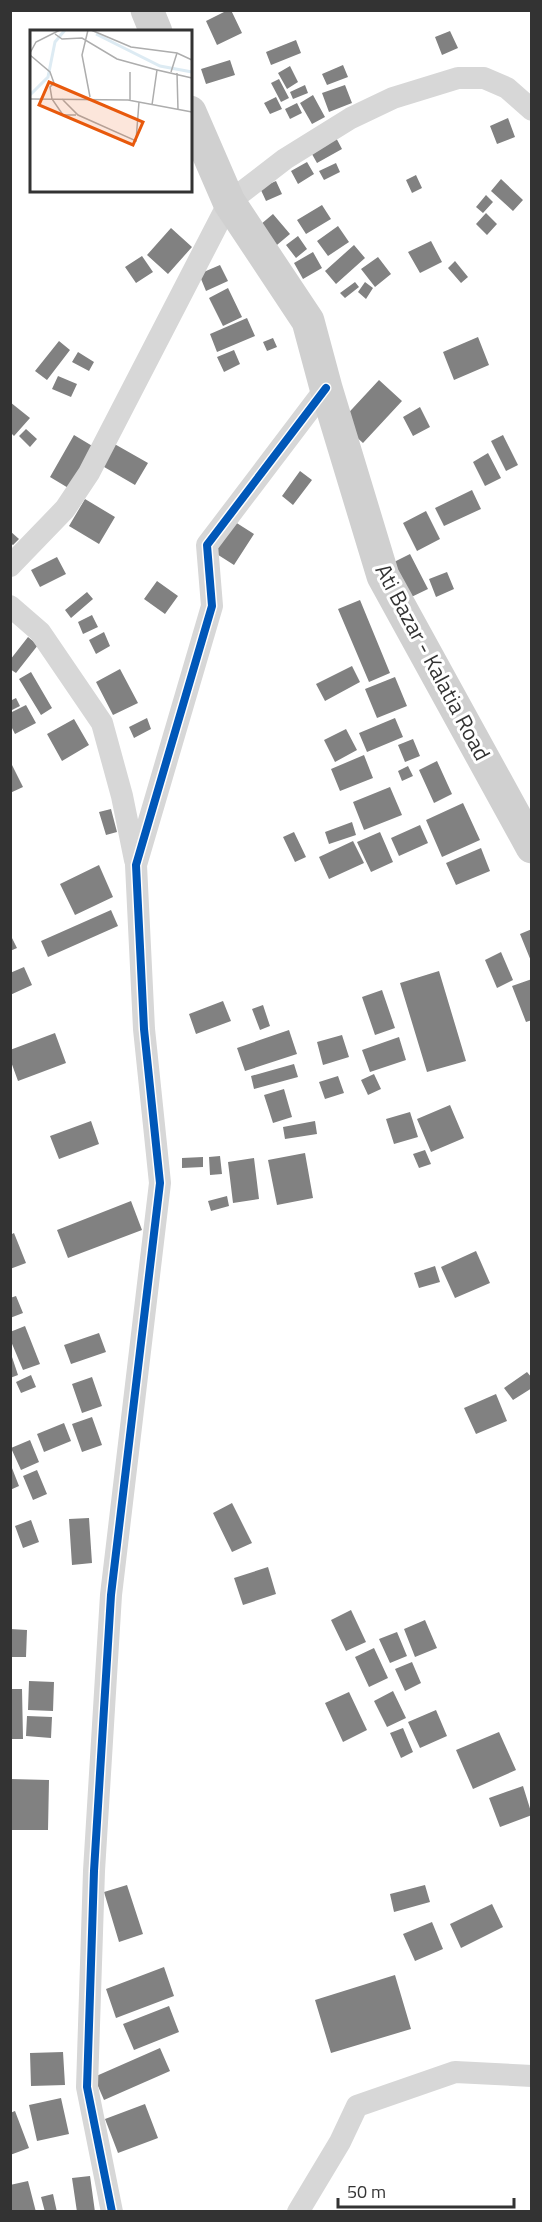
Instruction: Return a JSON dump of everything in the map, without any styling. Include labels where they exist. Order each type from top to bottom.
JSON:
[{"type":"main road","points":[[147,10],[155,30]]},
{"type":"main road","name":"Ati Bazar - Kalatia Road","points":[[192,117],[229,202],[308,321],[383,576],[531,847]]},
{"type":"street","points":[[10,566],[65,509],[89,473],[229,202],[285,159],[351,118],[393,98],[458,78],[484,78],[507,88],[531,110]]},
{"type":"street","points":[[136,865],[212,606],[207,545],[326,388]]},
{"type":"street","points":[[10,606],[39,632],[102,723],[122,796],[136,865],[144,1029],[160,1183],[111,1595],[94,1871],[87,2087],[112,2211]]},
{"type":"street","points":[[298,2211],[340,2142],[357,2106],[455,2072],[531,2076]]},
{"type":"building","points":[[231,10],[242,33],[217,45],[206,21]]},
{"type":"building","points":[[450,31],[458,48],[442,55],[435,37]]},
{"type":"building","points":[[296,40],[301,53],[271,65],[266,52]]},
{"type":"building","points":[[230,60],[235,75],[206,84],[201,69]]},
{"type":"building","points":[[343,65],[348,77],[327,85],[322,74]]},
{"type":"building","points":[[290,66],[298,82],[287,89],[278,73]]},
{"type":"building","points":[[279,79],[289,98],[281,102],[271,83]]},
{"type":"building","points":[[305,85],[308,93],[293,99],[290,92]]},
{"type":"building","points":[[345,85],[352,103],[329,112],[322,93]]},
{"type":"building","points":[[313,95],[325,117],[312,124],[300,103]]},
{"type":"building","points":[[276,97],[282,109],[270,114],[264,103]]},
{"type":"building","points":[[297,103],[302,113],[290,119],[285,109]]},
{"type":"building","points":[[508,118],[515,137],[497,144],[490,126]]},
{"type":"building","points":[[333,132],[342,149],[317,163],[308,147]]},
{"type":"building","points":[[307,162],[314,174],[298,184],[291,171]]},
{"type":"building","points":[[336,163],[340,172],[324,180],[319,171]]},
{"type":"building","points":[[416,175],[422,188],[412,193],[406,180]]},
{"type":"building","points":[[501,179],[523,200],[513,211],[491,191]]},
{"type":"building","points":[[276,181],[282,194],[266,201],[260,188]]},
{"type":"building","points":[[486,195],[493,202],[483,213],[476,207]]},
{"type":"building","points":[[322,205],[331,219],[306,234],[297,220]]},
{"type":"building","points":[[486,213],[497,224],[487,235],[476,224]]},
{"type":"building","points":[[273,214],[290,234],[271,250],[254,230]]},
{"type":"building","points":[[338,226],[349,242],[328,256],[317,241]]},
{"type":"building","points":[[171,228],[192,247],[168,274],[147,255]]},
{"type":"building","points":[[298,236],[307,249],[296,258],[286,245]]},
{"type":"building","points":[[431,241],[442,262],[420,273],[408,252]]},
{"type":"building","points":[[354,245],[365,258],[336,284],[325,271]]},
{"type":"building","points":[[313,252],[322,268],[303,279],[294,263]]},
{"type":"building","points":[[142,256],[153,272],[136,283],[125,267]]},
{"type":"building","points":[[378,257],[391,274],[375,287],[361,269]]},
{"type":"building","points":[[455,261],[468,277],[461,283],[448,268]]},
{"type":"building","points":[[220,265],[228,281],[206,291],[199,274]]},
{"type":"building","points":[[355,282],[359,287],[345,298],[340,293]]},
{"type":"building","points":[[365,282],[373,288],[366,299],[358,292]]},
{"type":"building","points":[[228,288],[242,317],[223,326],[209,298]]},
{"type":"building","points":[[247,318],[255,336],[217,352],[210,334]]},
{"type":"building","points":[[478,337],[489,365],[454,380],[443,352]]},
{"type":"building","points":[[273,338],[277,347],[267,351],[263,342]]},
{"type":"building","points":[[59,341],[70,350],[47,380],[35,371]]},
{"type":"building","points":[[234,350],[240,364],[224,372],[217,357]]},
{"type":"building","points":[[78,352],[94,362],[89,371],[72,362]]},
{"type":"building","points":[[58,376],[77,384],[71,397],[52,389]]},
{"type":"building","points":[[379,380],[402,401],[363,443],[340,422]]},
{"type":"building","points":[[10,402],[30,418],[14,436],[10,432]]},
{"type":"building","points":[[420,407],[430,427],[413,436],[403,417]]},
{"type":"building","points":[[26,429],[37,439],[30,447],[19,436]]},
{"type":"building","points":[[74,435],[94,447],[70,489],[50,477]]},
{"type":"building","points":[[503,435],[518,465],[506,471],[491,441]]},
{"type":"building","points":[[111,442],[148,463],[135,485],[99,464]]},
{"type":"building","points":[[488,453],[501,478],[485,486],[473,462]]},
{"type":"building","points":[[300,471],[312,480],[293,505],[282,496]]},
{"type":"building","points":[[472,490],[481,509],[444,526],[435,508]]},
{"type":"building","points":[[85,499],[115,517],[99,544],[69,526]]},
{"type":"building","points":[[426,511],[440,539],[417,551],[403,523]]},
{"type":"building","points":[[232,520],[254,534],[234,565],[212,551]]},
{"type":"building","points":[[10,531],[19,539],[13,545],[10,543]]},
{"type":"building","points":[[410,554],[428,589],[403,601],[386,566]]},
{"type":"building","points":[[57,557],[66,574],[40,587],[31,570]]},
{"type":"building","points":[[447,572],[454,589],[436,597],[429,579]]},
{"type":"building","points":[[157,581],[178,596],[165,614],[144,599]]},
{"type":"building","points":[[87,592],[93,599],[71,618],[65,610]]},
{"type":"building","points":[[360,600],[390,673],[369,682],[338,609]]},
{"type":"building","points":[[92,615],[98,627],[83,634],[78,622]]},
{"type":"building","points":[[104,632],[110,646],[96,654],[89,640]]},
{"type":"building","points":[[28,637],[38,645],[16,673],[10,669],[10,660]]},
{"type":"building","points":[[352,666],[360,682],[325,701],[316,684]]},
{"type":"building","points":[[120,669],[138,703],[113,715],[96,682]]},
{"type":"building","points":[[31,672],[52,708],[41,715],[19,679]]},
{"type":"building","points":[[395,677],[407,706],[377,718],[365,689]]},
{"type":"building","points":[[16,698],[20,706],[10,711],[10,701]]},
{"type":"building","points":[[26,705],[36,723],[15,734],[10,724],[10,713]]},
{"type":"building","points":[[147,718],[151,729],[134,738],[129,727]]},
{"type":"building","points":[[395,718],[403,737],[367,752],[359,733]]},
{"type":"building","points":[[74,719],[89,745],[62,761],[47,734]]},
{"type":"building","points":[[346,729],[357,750],[335,762],[324,740]]},
{"type":"building","points":[[413,739],[420,756],[405,762],[398,745]]},
{"type":"building","points":[[364,755],[373,778],[340,791],[331,769]]},
{"type":"building","points":[[10,761],[23,787],[10,793]]},
{"type":"building","points":[[437,761],[452,794],[434,803],[419,770]]},
{"type":"building","points":[[408,766],[413,776],[402,781],[398,771]]},
{"type":"building","points":[[390,787],[402,815],[364,830],[353,802]]},
{"type":"building","points":[[463,803],[480,840],[442,857],[426,820]]},
{"type":"building","points":[[111,809],[117,832],[106,835],[99,812]]},
{"type":"building","points":[[352,822],[356,835],[329,844],[325,832]]},
{"type":"building","points":[[420,825],[428,843],[399,856],[391,838]]},
{"type":"building","points":[[294,832],[306,857],[295,862],[283,837]]},
{"type":"building","points":[[380,832],[393,862],[371,872],[357,842]]},
{"type":"building","points":[[353,841],[364,863],[329,879],[319,857]]},
{"type":"building","points":[[481,848],[490,871],[456,885],[446,863]]},
{"type":"building","points":[[99,865],[113,897],[75,915],[60,884]]},
{"type":"building","points":[[111,910],[118,926],[48,957],[41,941]]},
{"type":"building","points":[[532,929],[532,961],[531,961],[520,934]]},
{"type":"building","points":[[10,934],[17,948],[10,951]]},
{"type":"building","points":[[501,952],[513,980],[497,988],[485,960]]},
{"type":"building","points":[[24,967],[32,985],[10,995],[10,973]]},
{"type":"building","points":[[439,971],[466,1061],[427,1072],[400,983]]},
{"type":"building","points":[[532,979],[532,1020],[526,1022],[512,986]]},
{"type":"building","points":[[382,990],[395,1028],[375,1035],[362,997]]},
{"type":"building","points":[[223,1001],[231,1021],[196,1034],[189,1014]]},
{"type":"building","points":[[263,1005],[270,1026],[260,1030],[252,1009]]},
{"type":"building","points":[[289,1030],[297,1054],[245,1071],[237,1048]]},
{"type":"building","points":[[55,1033],[66,1063],[18,1081],[10,1059],[10,1050]]},
{"type":"building","points":[[342,1035],[349,1057],[323,1065],[317,1042]]},
{"type":"building","points":[[399,1037],[406,1060],[370,1072],[362,1050]]},
{"type":"building","points":[[294,1064],[298,1077],[254,1089],[251,1076]]},
{"type":"building","points":[[374,1074],[381,1089],[368,1095],[361,1080]]},
{"type":"building","points":[[338,1076],[344,1093],[325,1099],[319,1082]]},
{"type":"building","points":[[284,1089],[292,1117],[273,1123],[264,1095]]},
{"type":"building","points":[[450,1105],[464,1138],[431,1152],[417,1119]]},
{"type":"building","points":[[410,1112],[418,1137],[394,1144],[386,1119]]},
{"type":"building","points":[[91,1121],[99,1144],[59,1159],[50,1136]]},
{"type":"building","points":[[315,1121],[317,1134],[285,1139],[283,1127]]},
{"type":"building","points":[[425,1150],[431,1164],[419,1168],[413,1154]]},
{"type":"building","points":[[305,1153],[313,1198],[277,1205],[268,1160]]},
{"type":"building","points":[[220,1156],[222,1174],[210,1175],[209,1157]]},
{"type":"building","points":[[203,1157],[203,1167],[182,1168],[182,1158]]},
{"type":"building","points":[[254,1158],[259,1199],[233,1203],[228,1162]]},
{"type":"building","points":[[227,1196],[229,1206],[211,1211],[208,1201]]},
{"type":"building","points":[[131,1201],[142,1230],[68,1258],[57,1230]]},
{"type":"building","points":[[14,1233],[26,1263],[10,1269],[10,1235]]},
{"type":"building","points":[[476,1251],[490,1283],[455,1298],[441,1267]]},
{"type":"building","points":[[435,1266],[440,1282],[419,1288],[414,1273]]},
{"type":"building","points":[[16,1296],[23,1313],[10,1318],[10,1298]]},
{"type":"building","points":[[25,1326],[40,1364],[23,1370],[10,1339],[10,1332]]},
{"type":"building","points":[[99,1333],[106,1352],[71,1364],[64,1345]]},
{"type":"building","points":[[10,1355],[18,1375],[10,1378]]},
{"type":"building","points":[[527,1372],[532,1378],[532,1388],[513,1400],[504,1388]]},
{"type":"building","points":[[31,1375],[36,1387],[21,1393],[16,1382]]},
{"type":"building","points":[[92,1377],[102,1406],[82,1413],[72,1384]]},
{"type":"building","points":[[496,1394],[507,1421],[476,1434],[464,1408]]},
{"type":"building","points":[[92,1417],[102,1445],[82,1452],[72,1424]]},
{"type":"building","points":[[64,1423],[71,1441],[44,1452],[37,1434]]},
{"type":"building","points":[[30,1440],[39,1462],[21,1470],[11,1448]]},
{"type":"building","points":[[10,1463],[19,1486],[10,1490]]},
{"type":"building","points":[[37,1470],[47,1494],[33,1500],[23,1476]]},
{"type":"building","points":[[232,1503],[252,1543],[232,1552],[213,1513]]},
{"type":"building","points":[[89,1518],[92,1563],[72,1565],[69,1519]]},
{"type":"building","points":[[31,1520],[39,1542],[23,1548],[15,1526]]},
{"type":"building","points":[[268,1567],[276,1594],[243,1605],[234,1578]]},
{"type":"building","points":[[351,1610],[366,1642],[346,1651],[331,1620]]},
{"type":"building","points":[[425,1620],[437,1648],[415,1657],[404,1629]]},
{"type":"building","points":[[10,1629],[27,1630],[26,1657],[10,1657]]},
{"type":"building","points":[[397,1632],[407,1656],[390,1663],[379,1639]]},
{"type":"building","points":[[374,1648],[388,1678],[369,1687],[355,1657]]},
{"type":"building","points":[[412,1662],[421,1683],[405,1691],[395,1669]]},
{"type":"building","points":[[29,1681],[54,1682],[53,1711],[28,1710]]},
{"type":"building","points":[[10,1689],[22,1689],[23,1739],[10,1739]]},
{"type":"building","points":[[393,1691],[406,1718],[387,1727],[374,1701]]},
{"type":"building","points":[[349,1692],[367,1730],[343,1742],[325,1703]]},
{"type":"building","points":[[436,1710],[447,1736],[420,1748],[408,1722]]},
{"type":"building","points":[[27,1716],[52,1717],[51,1738],[26,1736]]},
{"type":"building","points":[[403,1728],[413,1752],[401,1758],[390,1733]]},
{"type":"building","points":[[499,1732],[516,1770],[473,1789],[456,1750]]},
{"type":"building","points":[[10,1779],[49,1780],[48,1830],[10,1830]]},
{"type":"building","points":[[523,1786],[532,1815],[500,1827],[489,1798]]},
{"type":"building","points":[[127,1885],[143,1934],[119,1942],[104,1892]]},
{"type":"building","points":[[425,1885],[430,1902],[394,1912],[390,1894]]},
{"type":"building","points":[[492,1904],[503,1927],[461,1948],[450,1924]]},
{"type":"building","points":[[432,1922],[443,1949],[415,1961],[403,1934]]},
{"type":"building","points":[[164,1967],[174,1996],[116,2018],[106,1989]]},
{"type":"building","points":[[395,1975],[411,2029],[331,2053],[315,2000]]},
{"type":"building","points":[[169,2006],[179,2032],[134,2050],[123,2024]]},
{"type":"building","points":[[160,2048],[170,2071],[104,2100],[94,2077]]},
{"type":"building","points":[[63,2052],[65,2085],[31,2086],[30,2053]]},
{"type":"building","points":[[61,2098],[69,2134],[37,2141],[29,2105]]},
{"type":"building","points":[[145,2104],[158,2138],[118,2153],[105,2119]]},
{"type":"building","points":[[15,2111],[29,2148],[10,2155],[10,2113]]},
{"type":"building","points":[[90,2176],[95,2212],[77,2212],[72,2178]]},
{"type":"building","points":[[28,2181],[36,2212],[10,2212],[10,2185]]},
{"type":"building","points":[[53,2194],[57,2212],[45,2212],[41,2197]]},
{"type":"cycle path","points":[[112,2212],[87,2087],[94,1871],[111,1595],[160,1183],[144,1029],[136,865],[212,606],[207,545],[326,388]]}]
